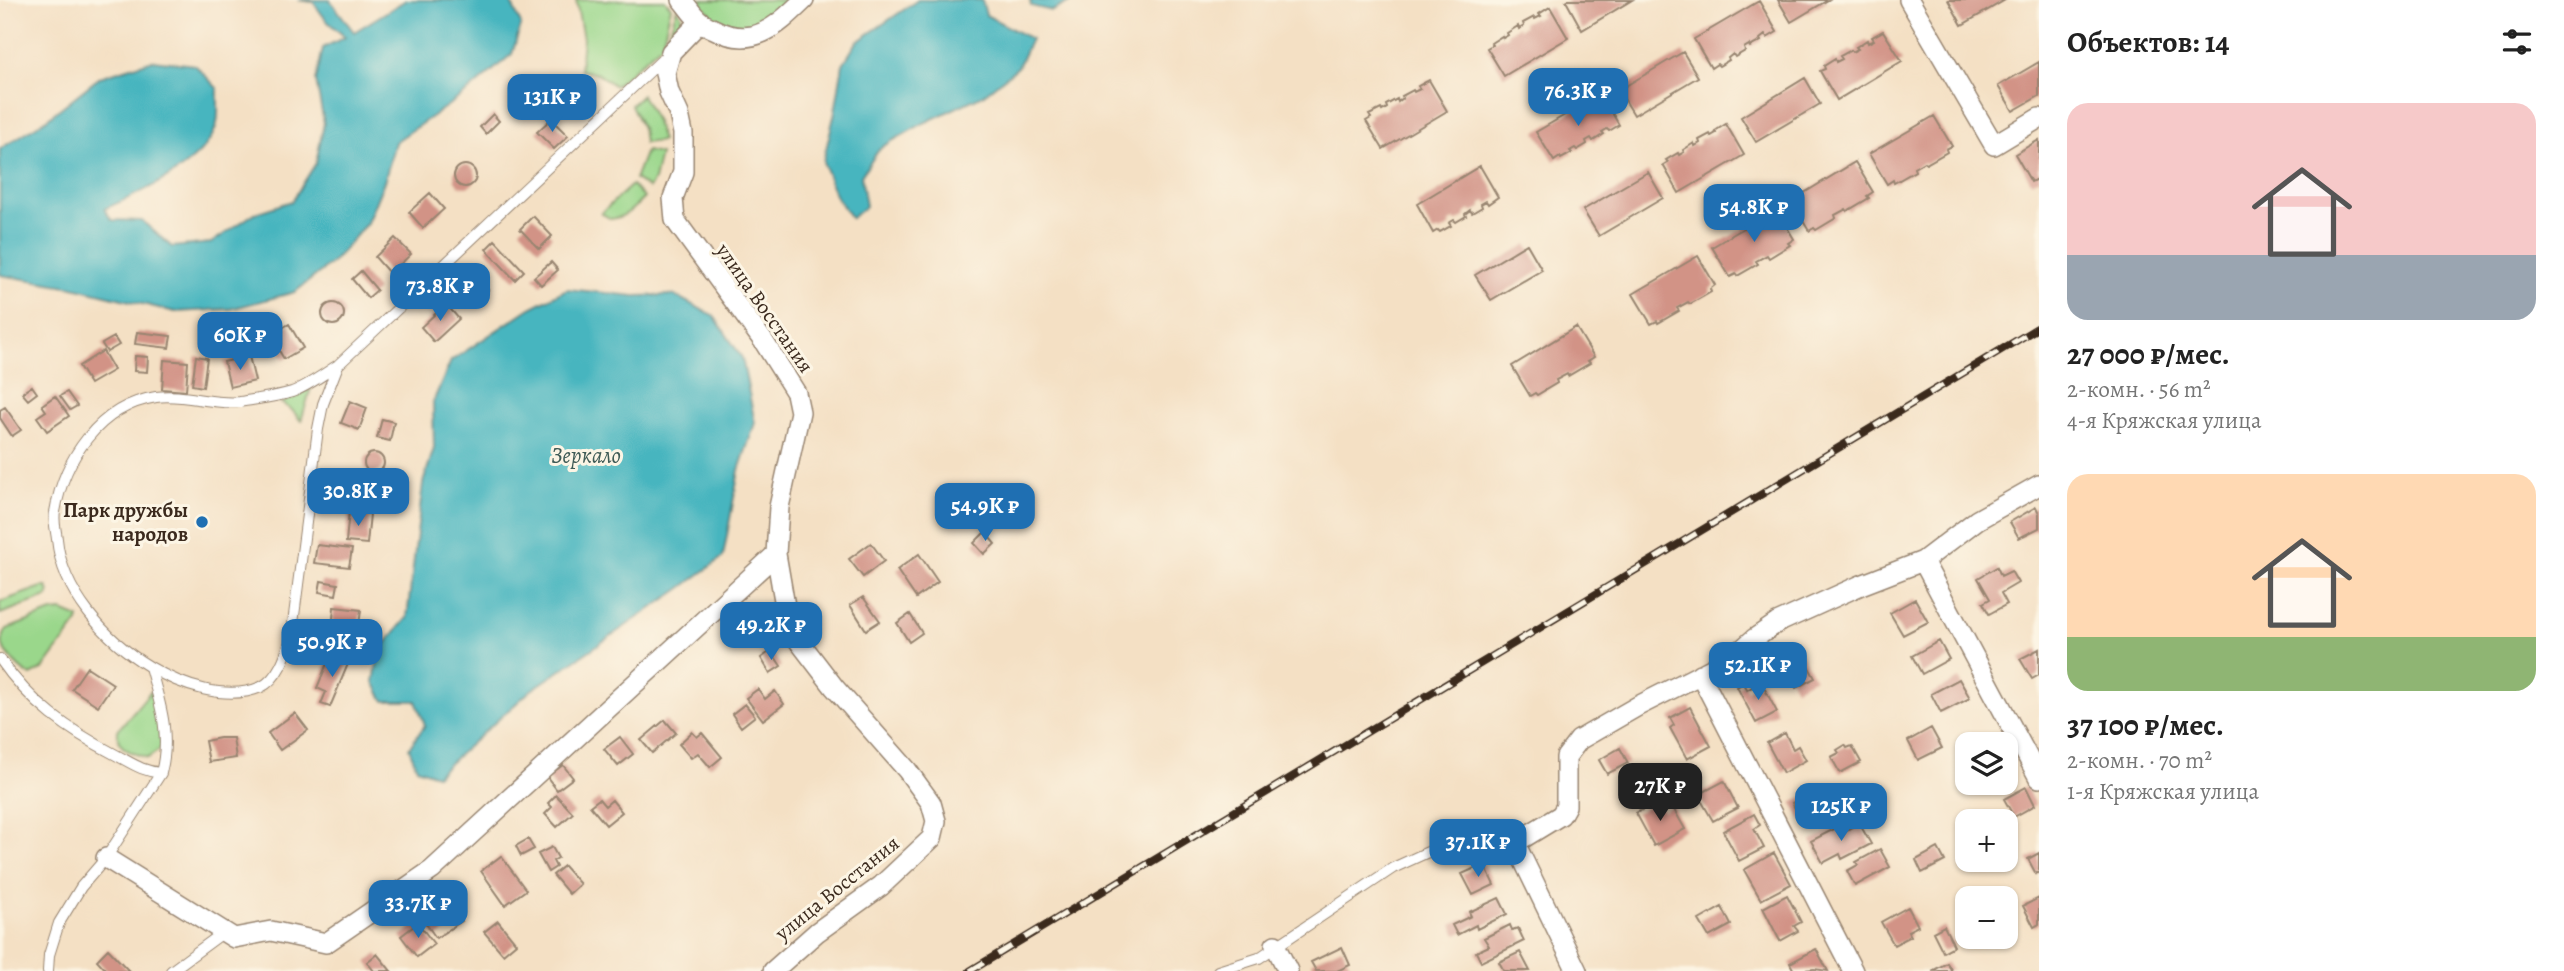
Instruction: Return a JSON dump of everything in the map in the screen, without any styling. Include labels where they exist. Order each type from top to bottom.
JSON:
[{"type":"street","points":[[682,0],[700,22],[737,38],[754,36],[769,30],[804,0]]},
{"type":"street","points":[[1909,0],[1994,145],[2039,118]]},
{"type":"street","points":[[671,52],[700,22]]},
{"type":"street","name":"улица Восстания","points":[[671,52],[665,73],[668,92],[679,114],[683,133],[683,172],[673,198],[675,220],[764,342],[796,393],[800,412],[779,507],[776,554],[785,606],[798,640],[834,687],[906,770],[931,803],[936,821],[932,838],[881,886],[817,932],[773,971]]},
{"type":"street","points":[[1577,971],[1516,843],[1561,815],[1566,806],[1566,757],[1579,740],[1731,659],[1777,623],[1861,585],[1923,561],[1978,520],[2039,485]]},
{"type":"street","points":[[106,858],[234,938],[271,931],[326,943],[432,870],[776,554]]},
{"type":"street","points":[[1923,561],[2039,778]]},
{"type":"street","points":[[1700,674],[1853,971]]},
{"type":"street","points":[[1275,945],[1288,971]]},
{"type":"lane","points":[[338,365],[323,404],[318,429],[291,639],[286,657],[275,674],[262,687],[236,692],[211,690],[180,682],[121,648],[71,587],[58,552],[54,515],[67,471],[86,439],[111,414],[139,401],[159,396],[237,402],[264,398],[292,392],[338,365],[671,52]]},
{"type":"lane","points":[[0,659],[13,678],[54,718],[145,771],[161,773]]},
{"type":"lane","points":[[48,971],[49,955],[59,923],[81,887],[106,858],[161,773],[165,756],[165,718],[150,667]]},
{"type":"lane","points":[[1218,971],[1259,958],[1393,868],[1428,852],[1454,845],[1516,843]]},
{"type":"lane","points":[[171,971],[224,932]]},
{"type":"green space","points":[[576,0],[665,0],[671,7],[662,44],[615,86],[598,74],[580,70],[583,39]]},
{"type":"green space","points":[[698,0],[792,0],[772,18],[746,29],[720,24]]},
{"type":"green space","points":[[677,8],[681,14],[681,28],[666,44]]},
{"type":"green space","points":[[642,95],[655,119],[662,141],[644,143],[642,128],[631,105]]},
{"type":"green space","points":[[646,151],[660,154],[654,180],[649,188],[635,179]]},
{"type":"green space","points":[[632,185],[644,198],[633,209],[611,219],[601,213]]},
{"type":"green space","points":[[311,388],[301,421],[292,410],[281,403]]},
{"type":"green space","points":[[47,587],[47,597],[0,614],[0,602]]},
{"type":"green space","points":[[62,611],[79,618],[78,622],[43,669],[31,675],[27,673],[15,663],[3,646],[7,629],[52,612]]},
{"type":"green space","points":[[150,692],[156,696],[162,748],[148,758],[126,750],[119,742],[118,730]]},
{"type":"water","points":[[298,0],[330,0],[354,32],[406,0],[510,0],[521,24],[512,54],[470,90],[395,142],[385,179],[367,223],[334,261],[295,292],[231,309],[175,312],[73,287],[0,275],[0,149],[47,119],[100,77],[153,60],[195,65],[218,89],[216,127],[209,141],[184,166],[151,187],[104,209],[112,220],[142,221],[172,247],[211,243],[255,213],[292,201],[316,163],[324,123],[316,81],[323,48],[345,37],[327,21],[313,2]]},
{"type":"water","points":[[918,0],[982,0],[986,15],[1031,39],[1018,67],[983,95],[880,148],[861,176],[866,206],[851,218],[835,195],[823,162],[843,64],[857,42]]},
{"type":"water","points":[[1030,0],[1073,0],[1052,11],[1031,6]]},
{"type":"water","name":"Зеркало","points":[[567,289],[635,296],[674,295],[714,316],[742,358],[755,423],[739,470],[723,557],[530,691],[436,775],[417,768],[409,748],[425,725],[416,701],[384,701],[374,682],[379,651],[407,618],[423,483],[434,448],[433,402],[451,361],[530,308]]},
{"type":"building","points":[[1632,0],[1582,30],[1566,1]]},
{"type":"building","points":[[1778,0],[1828,0],[1791,22]]},
{"type":"building","points":[[1948,0],[2005,0],[1962,25]]},
{"type":"building","points":[[1759,1],[1777,32],[1767,38],[1765,35],[1761,41],[1744,48],[1745,51],[1735,57],[1733,54],[1729,60],[1711,68],[1694,39]]},
{"type":"building","points":[[1550,7],[1568,38],[1504,76],[1487,48],[1518,26],[1519,29],[1524,26],[1523,23],[1541,16],[1539,14]]},
{"type":"building","points":[[1883,31],[1902,61],[1837,100],[1820,71],[1835,59],[1836,62],[1842,59],[1840,56],[1858,49],[1856,47],[1867,40],[1868,43],[1874,40],[1872,37]]},
{"type":"building","points":[[1683,52],[1698,77],[1634,115],[1619,90]]},
{"type":"building","points":[[2039,62],[2039,96],[2013,111],[1998,86]]},
{"type":"building","points":[[1805,78],[1820,104],[1756,142],[1741,117]]},
{"type":"building","points":[[1429,80],[1447,111],[1383,149],[1366,121],[1371,118],[1369,115],[1381,109],[1382,111],[1387,108],[1386,105],[1397,99],[1398,102],[1402,96],[1420,89],[1418,86]]},
{"type":"building","points":[[1601,94],[1619,125],[1609,131],[1607,129],[1593,141],[1591,138],[1586,141],[1587,144],[1554,161],[1536,132]]},
{"type":"building","points":[[493,114],[499,121],[486,134],[480,127]]},
{"type":"building","points":[[1934,116],[1952,146],[1946,149],[1947,152],[1914,168],[1915,171],[1887,184],[1869,154]]},
{"type":"building","points":[[551,119],[568,136],[554,149],[537,132]]},
{"type":"building","points":[[1726,124],[1744,155],[1679,193],[1663,165],[1668,162],[1666,160],[1684,152],[1683,150],[1694,143],[1695,146],[1700,143],[1699,140],[1710,134],[1711,136]]},
{"type":"building","points":[[2039,140],[2039,178],[2031,182],[2015,154]]},
{"type":"building","points":[[1855,162],[1873,192],[1867,196],[1869,198],[1835,215],[1836,218],[1816,230],[1814,228],[1809,231],[1791,201]]},
{"type":"building","points":[[465,165],[473,168],[476,176],[473,184],[465,187],[457,184],[454,176],[457,168]]},
{"type":"building","points":[[1480,166],[1498,197],[1488,204],[1486,201],[1481,204],[1482,207],[1472,213],[1470,210],[1466,216],[1449,223],[1451,226],[1433,233],[1417,204]]},
{"type":"building","points":[[1648,172],[1663,198],[1599,236],[1583,210]]},
{"type":"building","points":[[430,193],[444,209],[423,228],[409,212]]},
{"type":"building","points":[[1776,209],[1794,239],[1788,243],[1790,245],[1769,258],[1767,255],[1756,261],[1758,264],[1737,276],[1736,274],[1730,277],[1712,247]]},
{"type":"building","points":[[533,216],[552,236],[539,249],[520,229]]},
{"type":"building","points":[[395,238],[411,254],[390,274],[375,257]]},
{"type":"building","points":[[495,240],[524,271],[515,280],[486,249]]},
{"type":"building","points":[[1527,244],[1542,270],[1491,300],[1475,275]]},
{"type":"building","points":[[1698,256],[1715,285],[1710,289],[1711,292],[1677,308],[1679,311],[1658,323],[1657,321],[1651,324],[1633,294]]},
{"type":"building","points":[[551,262],[558,270],[541,285],[534,277]]},
{"type":"building","points":[[465,265],[488,290],[475,302],[453,276]]},
{"type":"building","points":[[361,271],[377,290],[368,298],[352,279]]},
{"type":"building","points":[[333,303],[341,306],[344,314],[341,322],[333,325],[325,322],[322,314],[325,306]]},
{"type":"building","points":[[446,304],[459,319],[434,342],[421,327]]},
{"type":"building","points":[[289,324],[303,348],[284,359],[274,342],[262,349],[258,342]]},
{"type":"building","points":[[1576,327],[1594,357],[1588,361],[1590,363],[1556,380],[1557,383],[1537,395],[1535,393],[1530,396],[1512,366]]},
{"type":"building","points":[[137,332],[171,336],[169,348],[135,344]]},
{"type":"building","points":[[245,332],[247,345],[235,348],[233,334]]},
{"type":"building","points":[[114,337],[119,345],[107,352],[102,344]]},
{"type":"building","points":[[103,351],[114,370],[90,384],[79,366]]},
{"type":"building","points":[[135,356],[148,357],[147,372],[134,371]]},
{"type":"building","points":[[196,356],[207,358],[203,387],[192,385]]},
{"type":"building","points":[[249,356],[255,381],[230,387],[224,362]]},
{"type":"building","points":[[164,360],[188,362],[186,391],[162,389]]},
{"type":"building","points":[[32,386],[37,393],[28,400],[22,393]]},
{"type":"building","points":[[67,392],[77,406],[70,410],[60,396]]},
{"type":"building","points":[[55,396],[69,416],[47,431],[37,417],[46,411],[42,405]]},
{"type":"building","points":[[350,401],[367,408],[359,430],[341,423]]},
{"type":"building","points":[[5,407],[21,430],[12,436],[0,418],[0,410]]},
{"type":"building","points":[[382,419],[394,422],[390,441],[377,438]]},
{"type":"building","points":[[370,453],[378,453],[384,463],[378,473],[370,473],[364,467],[364,459]]},
{"type":"building","points":[[2036,507],[2039,513],[2039,528],[2019,538],[2010,522]]},
{"type":"building","points":[[349,511],[370,514],[367,544],[346,542]]},
{"type":"building","points":[[985,532],[995,544],[984,554],[974,543]]},
{"type":"building","points":[[871,543],[884,561],[863,577],[849,559]]},
{"type":"building","points":[[317,545],[352,549],[349,567],[314,563]]},
{"type":"building","points":[[919,554],[938,582],[916,598],[897,570]]},
{"type":"building","points":[[1997,567],[2001,576],[2011,571],[2018,583],[2001,593],[2007,604],[1989,614],[1983,603],[1990,599],[1978,578]]},
{"type":"building","points":[[321,581],[338,584],[336,595],[319,592]]},
{"type":"building","points":[[863,597],[880,621],[866,630],[850,605]]},
{"type":"building","points":[[1915,599],[1928,622],[1903,635],[1890,613]]},
{"type":"building","points":[[334,607],[361,610],[358,633],[332,630]]},
{"type":"building","points":[[910,614],[922,633],[909,642],[897,623]]},
{"type":"building","points":[[1939,641],[1949,659],[1922,674],[1912,656]]},
{"type":"building","points":[[2039,649],[2039,675],[2032,679],[2020,659]]},
{"type":"building","points":[[1799,650],[1815,678],[1796,688],[1780,661]]},
{"type":"building","points":[[771,651],[781,666],[770,673],[761,658]]},
{"type":"building","points":[[330,656],[348,664],[330,707],[321,704],[326,692],[317,688]]},
{"type":"building","points":[[87,667],[113,684],[98,706],[72,689]]},
{"type":"building","points":[[1959,679],[1970,698],[1941,713],[1931,694]]},
{"type":"building","points":[[1761,682],[1777,712],[1756,723],[1737,687],[1744,683],[1747,690]]},
{"type":"building","points":[[758,689],[765,699],[775,691],[784,704],[763,720],[746,698]]},
{"type":"building","points":[[745,704],[755,716],[741,727],[732,714]]},
{"type":"building","points":[[1690,707],[1711,746],[1687,759],[1670,728],[1674,725],[1670,718]]},
{"type":"building","points":[[295,713],[308,730],[280,750],[268,733]]},
{"type":"building","points":[[665,720],[676,733],[652,753],[641,740]]},
{"type":"building","points":[[1931,728],[1942,748],[1918,760],[1908,741]]},
{"type":"building","points":[[692,732],[697,737],[702,733],[722,757],[710,767],[698,753],[691,758],[679,744]]},
{"type":"building","points":[[1785,733],[1793,749],[1798,746],[1806,760],[1783,773],[1767,743]]},
{"type":"building","points":[[620,737],[633,754],[618,766],[604,749]]},
{"type":"building","points":[[233,738],[236,758],[209,762],[205,741]]},
{"type":"building","points":[[1845,745],[1847,748],[1852,746],[1861,762],[1840,773],[1831,757],[1839,753],[1837,750]]},
{"type":"building","points":[[1620,748],[1628,763],[1607,774],[1599,760]]},
{"type":"building","points":[[563,765],[573,778],[557,790],[547,777]]},
{"type":"building","points":[[1724,781],[1738,808],[1713,821],[1698,795]]},
{"type":"building","points":[[2026,787],[2035,805],[2018,815],[2018,809],[2010,809],[2004,799],[2018,795],[2018,791]]},
{"type":"building","points":[[1818,789],[1827,806],[1801,820],[1792,803]]},
{"type":"building","points":[[556,795],[573,813],[557,827],[545,814],[552,807],[548,803]]},
{"type":"building","points":[[599,799],[605,806],[612,800],[622,812],[606,825],[590,806]]},
{"type":"building","points":[[1657,802],[1663,811],[1672,806],[1685,829],[1654,846],[1636,813]]},
{"type":"building","points":[[1754,814],[1760,825],[1754,829],[1764,848],[1739,861],[1723,831]]},
{"type":"building","points":[[1859,823],[1871,844],[1842,859],[1840,854],[1823,863],[1811,841],[1840,826],[1843,832]]},
{"type":"building","points":[[528,839],[534,849],[521,856],[516,846]]},
{"type":"building","points":[[552,847],[558,858],[553,861],[556,867],[548,872],[538,854]]},
{"type":"building","points":[[1938,848],[1945,861],[1922,873],[1916,860]]},
{"type":"building","points":[[1880,849],[1890,867],[1855,886],[1847,871],[1858,865],[1856,862]]},
{"type":"building","points":[[1774,853],[1791,884],[1761,900],[1744,870]]},
{"type":"building","points":[[2039,853],[2039,872],[2036,874],[2028,859]]},
{"type":"building","points":[[501,856],[526,890],[505,905],[481,871]]},
{"type":"building","points":[[1484,864],[1494,885],[1473,895],[1462,874]]},
{"type":"building","points":[[564,866],[580,884],[569,894],[553,875]]},
{"type":"building","points":[[1787,895],[1801,922],[1794,926],[1798,931],[1780,941],[1763,908]]},
{"type":"building","points":[[446,897],[462,921],[436,938],[416,909],[432,898],[436,904]]},
{"type":"building","points":[[1499,898],[1507,914],[1477,929],[1476,925],[1457,935],[1452,925],[1471,916],[1469,912]]},
{"type":"building","points":[[2039,898],[2039,924],[2034,927],[2023,906]]},
{"type":"building","points":[[1722,907],[1731,925],[1709,937],[1699,920]]},
{"type":"building","points":[[1908,907],[1918,926],[1908,931],[1911,936],[1894,945],[1881,922]]},
{"type":"building","points":[[498,921],[516,943],[503,954],[484,932]]},
{"type":"building","points":[[418,923],[434,944],[417,957],[401,936]]},
{"type":"building","points":[[1510,925],[1512,930],[1518,928],[1524,941],[1481,962],[1476,952],[1489,946],[1484,938]]},
{"type":"building","points":[[1944,926],[1954,946],[1943,952],[1933,932]]},
{"type":"building","points":[[1342,947],[1350,965],[1337,971],[1316,971],[1311,962]]},
{"type":"building","points":[[108,949],[129,971],[107,971],[97,960]]},
{"type":"building","points":[[1816,949],[1828,971],[1794,971],[1790,963]]},
{"type":"building","points":[[1520,952],[1530,971],[1504,971],[1499,962]]},
{"type":"building","points":[[377,954],[391,971],[374,971],[367,962]]},
{"type":"building","points":[[1947,963],[1952,971],[1932,971]]},
{"type":"railway","points":[[970,971],[2039,327]]},
{"type":"place","name":"Парк дружбы народов","points":[[202,522]]}]
